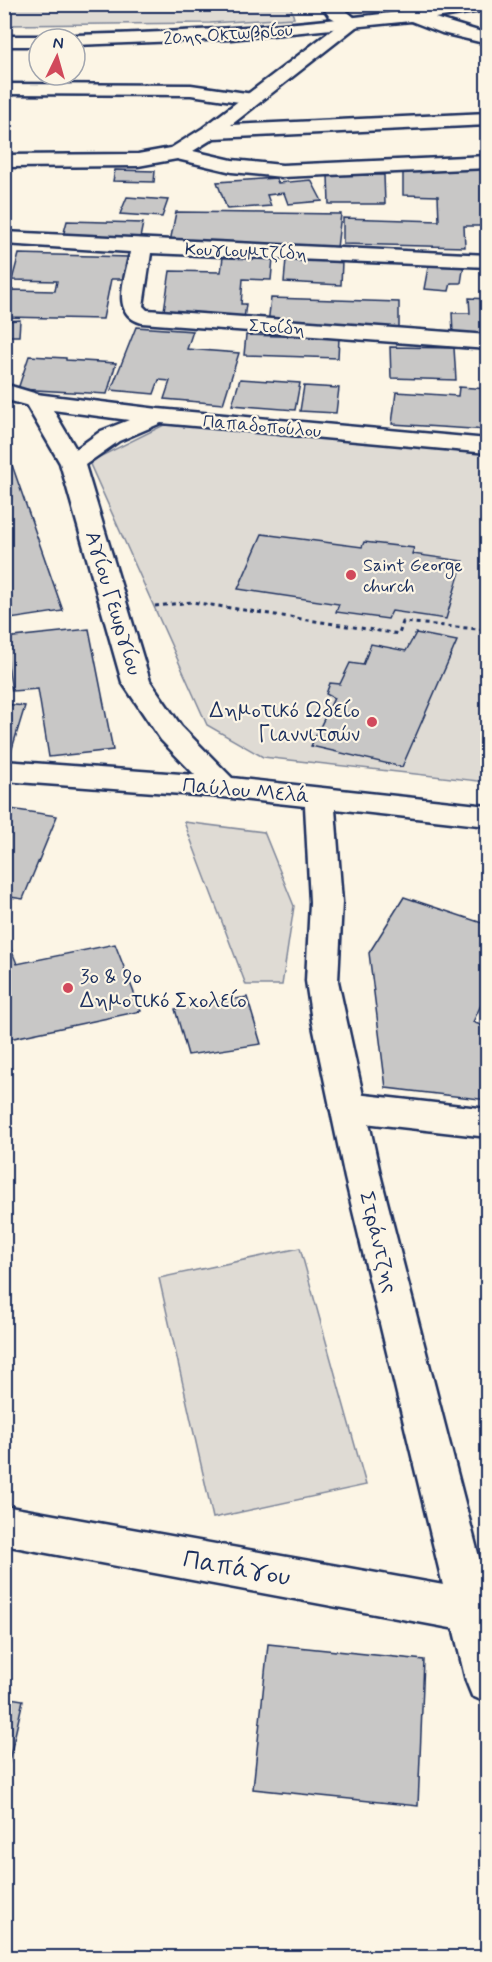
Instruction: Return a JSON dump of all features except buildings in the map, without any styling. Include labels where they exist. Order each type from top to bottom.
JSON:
[{"type":"street","points":[[329,4],[335,12],[352,23]]},
{"type":"street","points":[[4,161],[138,160],[177,153],[210,132],[352,23],[383,4]]},
{"type":"street","name":"20ης Οκτωβρίου","points":[[87,40],[190,39],[352,23],[484,6]]},
{"type":"street","points":[[413,15],[448,29],[488,39]]},
{"type":"street","points":[[4,41],[27,41]]},
{"type":"street","points":[[210,132],[488,119]]},
{"type":"street","points":[[177,153],[232,166],[282,171],[488,162]]},
{"type":"street","name":"Κουγιουμτζίδη","points":[[4,238],[488,261]]},
{"type":"street","name":"Στοίδη","points":[[141,246],[132,306],[135,312],[142,316],[488,342]]},
{"type":"street","name":"Παπαδοπούλου","points":[[4,391],[36,401],[158,416],[488,446]]},
{"type":"street","name":"Αγίου Γεωργίου","points":[[36,401],[72,463],[136,682],[171,733],[223,787]]},
{"type":"street","points":[[72,463],[110,436],[158,416]]},
{"type":"street","name":"Παύλου Μελά","points":[[4,771],[223,787],[488,816]]},
{"type":"street","name":"Στράντζης","points":[[319,797],[326,902],[322,981],[347,1107],[479,1611],[488,1681]]},
{"type":"street","points":[[347,1107],[488,1123]]},
{"type":"street","name":"Παπάγου","points":[[4,1525],[479,1611]]},
{"type":"lane","points":[[4,89],[191,90],[253,99]]},
{"type":"path","points":[[116,611],[192,602],[399,634],[403,622],[488,630]]},
{"type":"shaded area","points":[[5,5],[290,5],[294,18],[210,23],[5,25]]},
{"type":"shaded area","points":[[170,422],[487,452],[487,782],[263,757],[207,725],[89,462]]},
{"type":"shaded area","points":[[184,822],[264,832],[294,906],[282,985],[246,985]]},
{"type":"shaded area","points":[[300,1248],[366,1485],[213,1518],[159,1278]]},
{"type":"place","name":"Saint George church","points":[[351,575]]},
{"type":"place","name":"Δημοτικό Ωδείο Γιαννιτσών","points":[[372,722]]},
{"type":"place","name":"3ο & 9ο Δημοτικό Σχολείο","points":[[68,988]]}]
